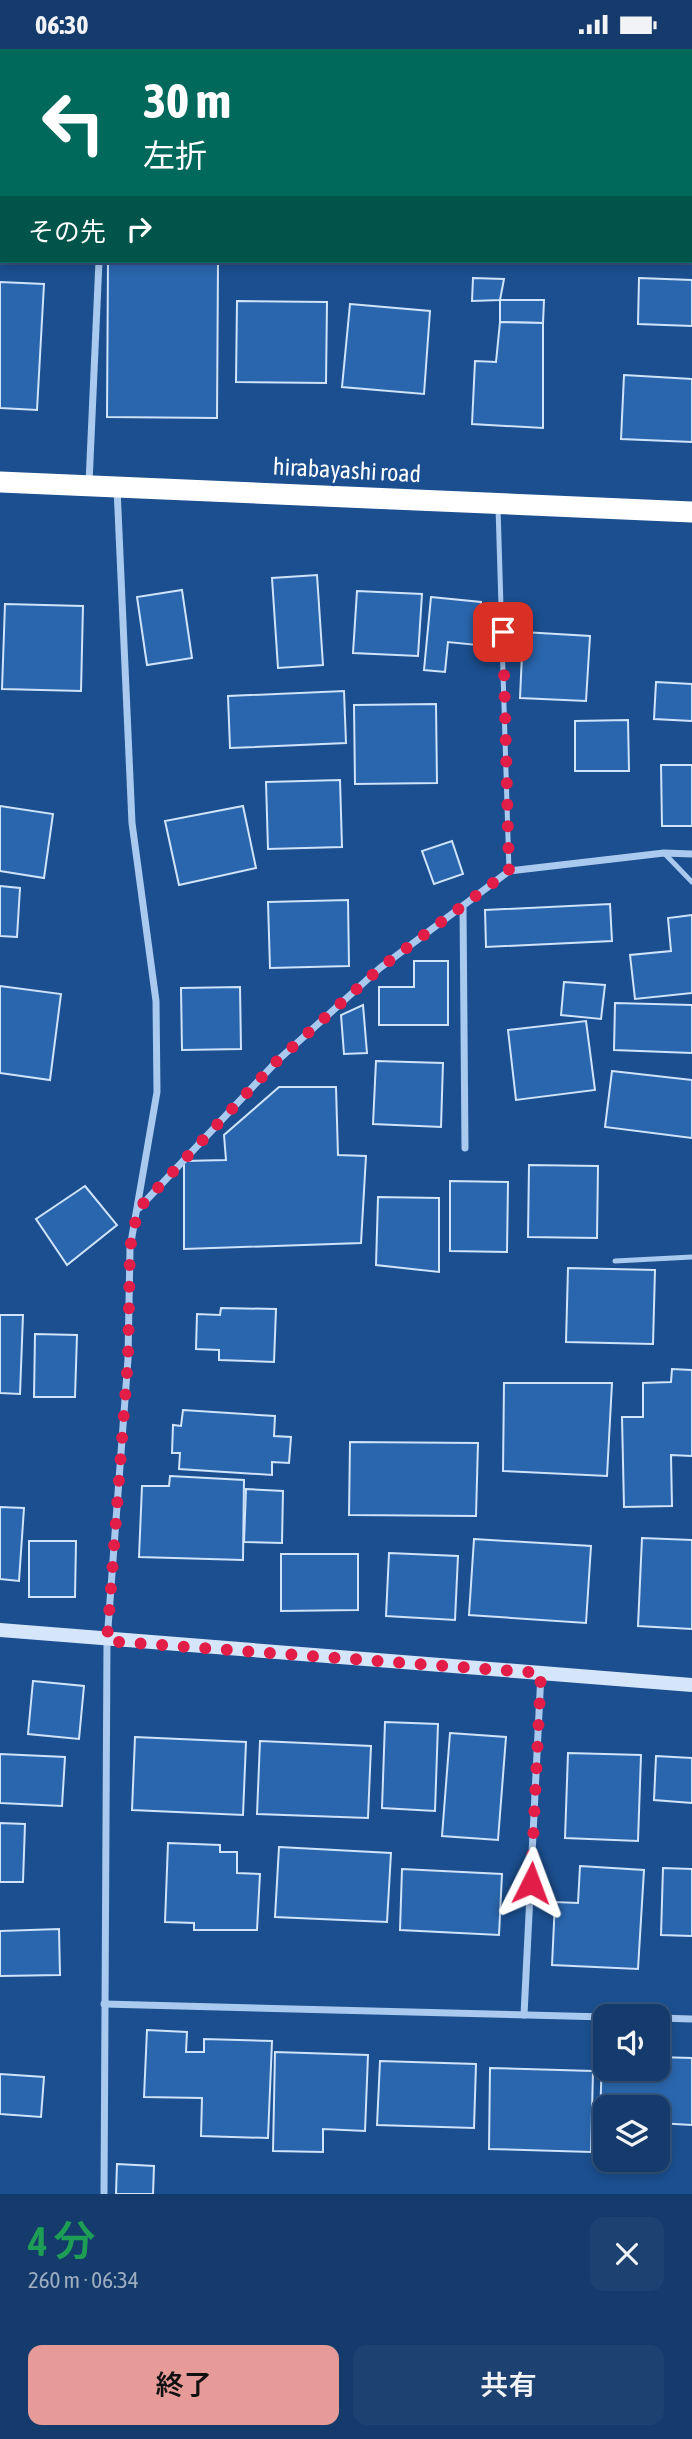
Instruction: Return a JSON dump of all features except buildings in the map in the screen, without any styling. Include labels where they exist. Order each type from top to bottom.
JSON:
[{"type":"highway","name":"hirabayashi road","points":[[0,482],[692,512]]},
{"type":"street","points":[[89,484],[99,263]]},
{"type":"street","points":[[104,2194],[107,1641],[128,1359],[130,1248],[157,1092],[156,1001],[132,823],[117,485]]},
{"type":"street","points":[[138,1209],[277,1061],[380,968],[509,871],[664,853],[692,854]]},
{"type":"street","points":[[463,906],[465,1148]]},
{"type":"street","points":[[0,1630],[107,1641],[692,1685]]},
{"type":"street","points":[[524,2015],[541,1673]]},
{"type":"street","points":[[104,2004],[593,2017]]},
{"type":"street","points":[[670,2018],[692,2019]]},
{"type":"lane","points":[[498,504],[509,871]]},
{"type":"lane","points":[[664,853],[692,882]]},
{"type":"lane","points":[[615,1261],[692,1257]]},
{"type":"route","points":[[503,632],[509,871],[380,968],[277,1061],[138,1209],[130,1248],[128,1359],[107,1641],[541,1673],[531,1883]]}]
